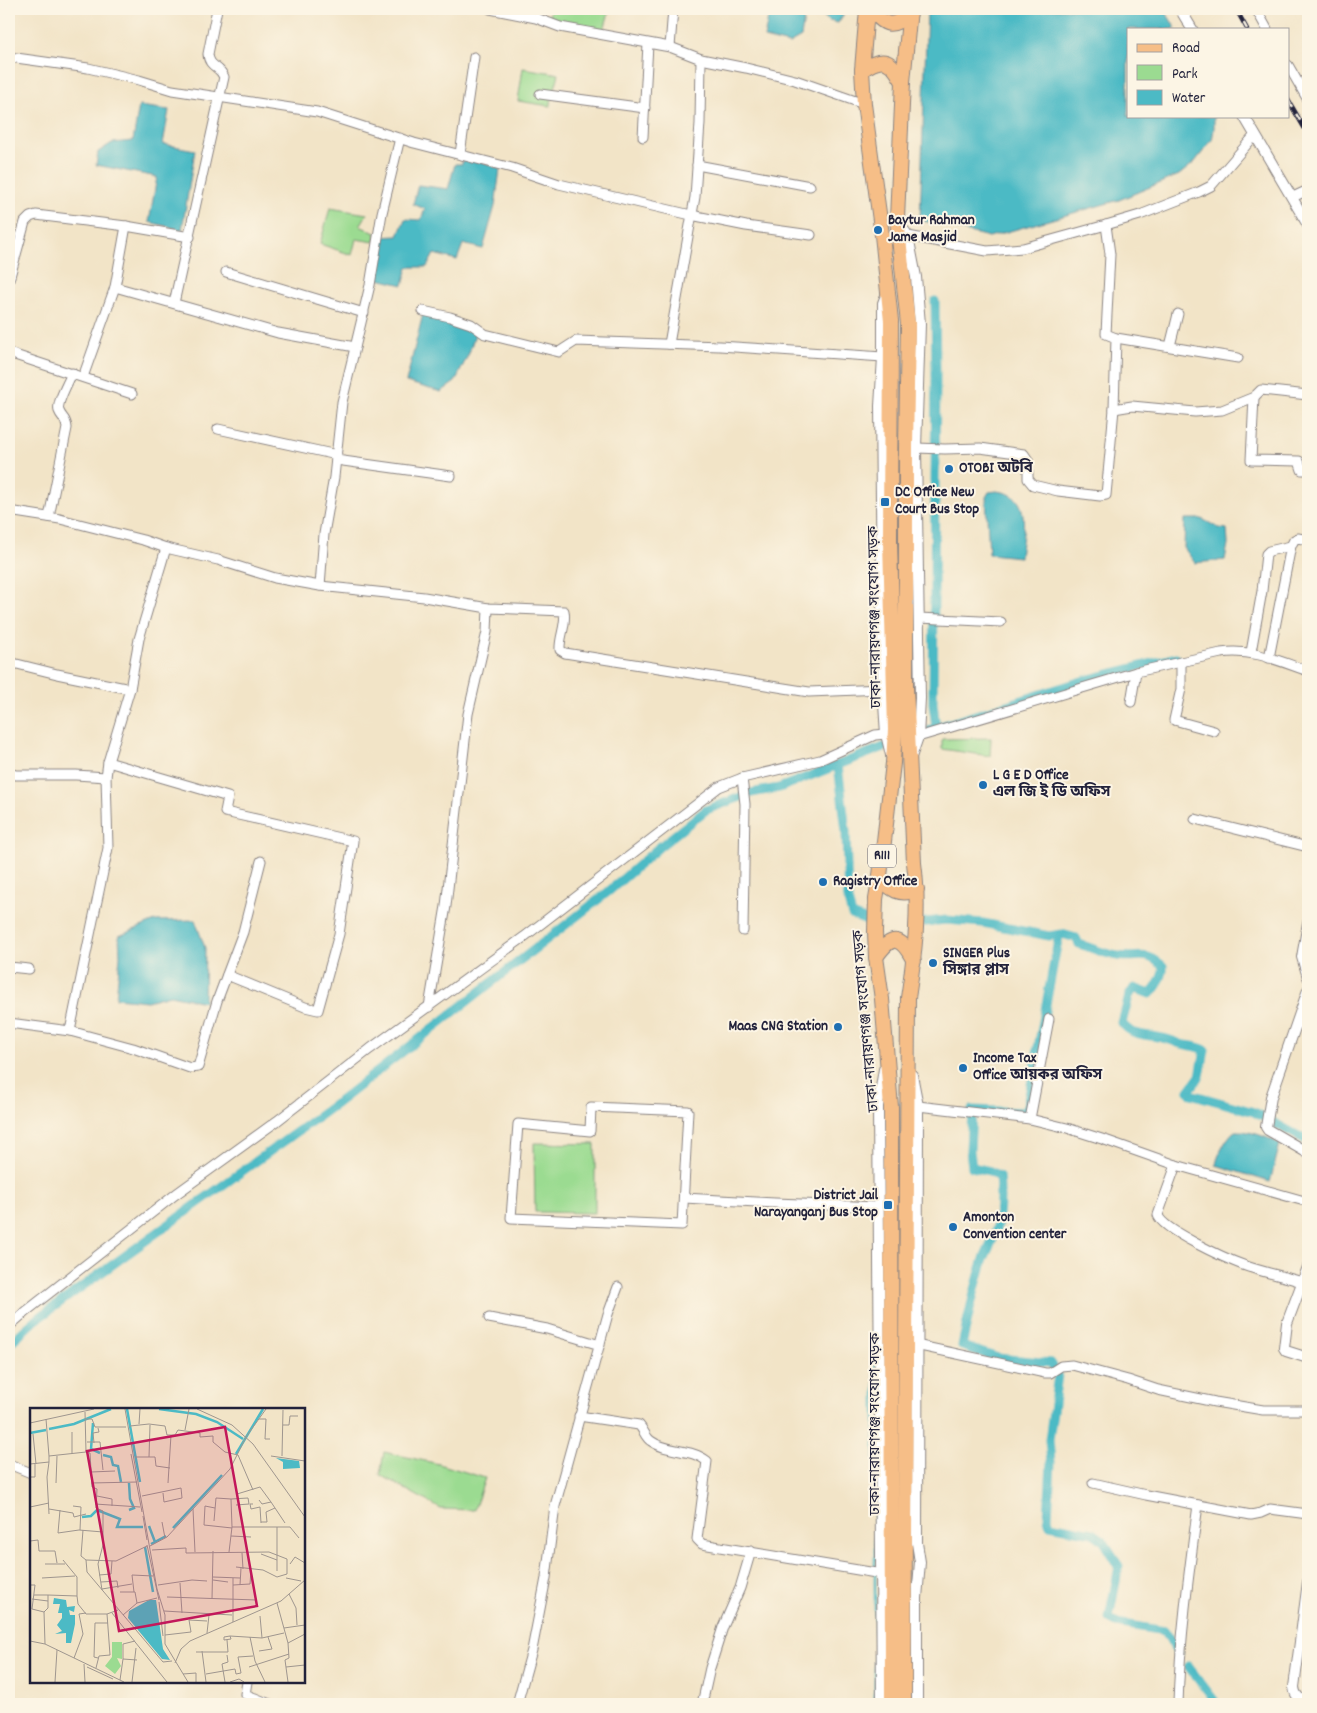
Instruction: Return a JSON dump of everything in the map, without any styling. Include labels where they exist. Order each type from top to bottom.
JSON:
[{"type":"main road","points":[[869,9],[881,21],[896,24],[901,22],[910,11]]},
{"type":"main road","name":"ঢাকা-নারায়ণগঞ্জ সংযোগ সড়ক","points":[[869,9],[862,70],[864,104],[888,285],[892,357],[890,541],[893,764],[876,899],[876,957],[882,999],[891,1116],[892,1704]]},
{"type":"main road","name":"ঢাকা-নারায়ণগঞ্জ সংযোগ সড়ক","points":[[904,1704],[912,1344],[908,998],[914,961],[917,889],[908,766],[906,618],[908,324],[896,219],[903,82],[910,11]]},
{"type":"main road","points":[[862,70],[875,62],[884,62],[894,67],[903,82]]},
{"type":"main road","points":[[880,876],[885,884],[895,891],[907,892],[917,889]]},
{"type":"main road","points":[[876,957],[887,943],[894,941],[903,945],[914,961]]},
{"type":"street","points":[[174,303],[224,77],[219,68],[210,64],[208,54],[217,9]]},
{"type":"street","points":[[490,9],[536,18],[560,27],[670,47],[701,59],[795,80],[864,104]]},
{"type":"street","points":[[670,47],[674,9]]},
{"type":"street","points":[[1180,9],[1191,28]]},
{"type":"street","points":[[1256,9],[1266,28]]},
{"type":"street","points":[[643,137],[648,44]]},
{"type":"street","points":[[9,57],[88,68],[172,90],[316,112],[400,138],[512,168],[559,184],[691,215],[746,226],[811,235]]},
{"type":"street","points":[[460,154],[474,57]]},
{"type":"street","points":[[670,344],[695,197],[700,123],[701,59]]},
{"type":"street","points":[[1290,68],[1308,100]]},
{"type":"street","points":[[540,94],[645,108]]},
{"type":"street","points":[[1245,118],[1308,225]]},
{"type":"street","points":[[908,236],[986,251],[1023,248],[1106,225],[1149,211],[1210,186],[1255,135]]},
{"type":"street","points":[[320,586],[324,534],[337,457],[342,402],[364,313],[382,213],[400,138]]},
{"type":"street","points":[[697,165],[810,186]]},
{"type":"street","points":[[1293,197],[1308,190]]},
{"type":"street","points":[[9,280],[25,222],[30,216],[36,215],[126,226],[190,237]]},
{"type":"street","points":[[896,219],[908,236],[916,277],[920,324],[922,618],[918,737],[908,766]]},
{"type":"street","points":[[1106,225],[1110,254],[1106,332],[1108,336],[1238,358]]},
{"type":"street","points":[[83,377],[115,287],[126,226]]},
{"type":"street","points":[[226,272],[364,313]]},
{"type":"street","points":[[888,285],[883,303],[883,357],[880,406],[883,689],[886,734],[893,764]]},
{"type":"street","points":[[115,287],[278,333],[355,347]]},
{"type":"street","points":[[423,311],[470,324],[485,334],[559,352],[576,341],[670,344],[883,357]]},
{"type":"street","points":[[1170,346],[1178,314]]},
{"type":"street","points":[[921,448],[980,448],[1024,454],[1028,460],[1028,479],[1033,485],[1058,492],[1106,495],[1114,409],[1116,338]]},
{"type":"street","points":[[9,353],[132,394]]},
{"type":"street","points":[[49,517],[67,428],[66,420],[59,412],[58,405],[72,373]]},
{"type":"street","points":[[1114,409],[1132,406],[1194,412],[1222,410],[1254,397],[1261,390],[1308,395]]},
{"type":"street","points":[[1254,397],[1251,460],[1299,461],[1302,470],[1308,470]]},
{"type":"street","points":[[218,429],[337,457],[451,476]]},
{"type":"street","points":[[9,511],[49,517],[144,540],[166,548],[218,560],[275,578],[320,586],[424,597],[488,608],[564,611],[565,616],[559,644],[560,650],[565,653],[809,692],[883,689]]},
{"type":"street","points":[[1269,658],[1291,546],[1294,540],[1298,538],[1308,540]]},
{"type":"street","points":[[1251,652],[1262,591],[1266,554],[1268,551],[1291,546]]},
{"type":"street","points":[[70,1031],[108,848],[106,777],[108,762],[130,689],[139,639],[166,548]]},
{"type":"street","points":[[429,1007],[446,906],[468,714],[487,632],[488,608]]},
{"type":"street","points":[[922,618],[1002,622]]},
{"type":"street","points":[[918,737],[1136,672],[1231,651],[1251,652],[1308,671]]},
{"type":"street","points":[[9,662],[130,689]]},
{"type":"street","points":[[1181,662],[1181,689],[1174,720],[1214,731]]},
{"type":"street","points":[[1131,702],[1136,672]]},
{"type":"street","points":[[9,1326],[24,1312],[176,1194],[524,937],[719,787],[742,779],[820,760],[875,735],[886,734]]},
{"type":"street","points":[[108,762],[228,797],[225,812],[353,840],[339,934],[318,1010],[305,1007],[227,975]]},
{"type":"street","points":[[9,773],[16,776],[76,775],[106,777]]},
{"type":"street","points":[[742,779],[745,804],[743,931]]},
{"type":"street","points":[[1195,819],[1308,847]]},
{"type":"street","points":[[9,1023],[70,1031],[132,1048],[190,1068],[198,1067],[217,1001],[243,932],[261,861]]},
{"type":"street","points":[[1308,923],[1302,956],[1308,977]]},
{"type":"street","points":[[9,967],[29,969]]},
{"type":"street","points":[[1308,990],[1271,1097],[1266,1127],[1308,1153]]},
{"type":"street","points":[[1030,1119],[1049,1019]]},
{"type":"street","points":[[882,1704],[878,1106],[887,1056]]},
{"type":"street","points":[[908,1057],[918,1106],[912,1344],[917,1544],[920,1562],[917,1598],[916,1704]]},
{"type":"street","points":[[918,1106],[1030,1119],[1105,1140],[1176,1165],[1308,1202]]},
{"type":"street","points":[[591,1107],[688,1111],[684,1198],[682,1225],[511,1218],[518,1124],[590,1131],[591,1107]]},
{"type":"street","points":[[1176,1165],[1158,1215],[1162,1224],[1202,1246],[1244,1265],[1302,1282]]},
{"type":"street","points":[[684,1198],[775,1204],[879,1207]]},
{"type":"street","points":[[1308,1267],[1287,1323],[1284,1348],[1286,1351],[1308,1358]]},
{"type":"street","points":[[517,1704],[534,1641],[546,1578],[555,1506],[608,1314],[618,1287]]},
{"type":"street","points":[[489,1318],[547,1329],[600,1344]]},
{"type":"street","points":[[912,1344],[1050,1373],[1061,1366],[1072,1365],[1158,1390],[1215,1402],[1263,1410],[1308,1410]]},
{"type":"street","points":[[579,1416],[640,1425],[644,1429],[647,1439],[652,1443],[701,1456],[707,1461],[697,1539],[702,1544],[882,1574]]},
{"type":"street","points":[[9,1464],[30,1473]]},
{"type":"street","points":[[1093,1483],[1146,1496],[1251,1515],[1270,1509],[1308,1514]]},
{"type":"street","points":[[1178,1704],[1184,1610],[1198,1506]]},
{"type":"street","points":[[702,1704],[710,1668],[723,1627],[740,1588],[751,1552]]},
{"type":"street","points":[[1308,1582],[1294,1688],[1295,1694],[1299,1698],[1308,1702]]},
{"type":"street","points":[[247,1683],[245,1694],[270,1704]]},
{"type":"green space","points":[[551,9],[610,9],[603,33],[560,25],[549,16]]},
{"type":"green space","points":[[523,68],[559,74],[550,106],[518,101]]},
{"type":"green space","points":[[330,208],[367,214],[360,226],[375,233],[374,242],[356,239],[352,255],[320,244]]},
{"type":"green space","points":[[991,738],[990,756],[942,749],[942,739]]},
{"type":"green space","points":[[534,1143],[595,1144],[595,1213],[535,1212]]},
{"type":"green space","points":[[384,1452],[439,1464],[485,1478],[474,1510],[441,1509],[380,1475]]},
{"type":"water","points":[[778,9],[847,9],[838,23],[829,21],[819,12],[804,18],[801,37],[789,44],[764,38],[769,13]]},
{"type":"water","points":[[927,9],[1164,9],[1175,28],[1127,28],[1127,118],[1214,118],[1212,140],[1194,163],[1179,175],[1119,200],[989,237],[920,220]]},
{"type":"water","points":[[139,106],[169,110],[163,144],[195,150],[182,230],[149,222],[157,177],[96,165],[98,152],[112,143],[133,141]]},
{"type":"water","points":[[464,157],[500,169],[495,206],[483,249],[463,244],[457,260],[434,254],[427,267],[408,267],[403,285],[374,278],[379,237],[398,236],[405,219],[421,220],[425,209],[413,204],[418,185],[448,189],[455,164],[462,164]]},
{"type":"water","points":[[423,314],[476,331],[469,353],[455,382],[441,392],[406,382]]},
{"type":"water","points":[[997,491],[1009,494],[1016,499],[1023,513],[1024,522],[1020,557],[989,554],[986,497],[989,492]]},
{"type":"water","points":[[1185,519],[1202,519],[1219,528],[1227,529],[1228,544],[1225,560],[1195,563],[1184,548]]},
{"type":"water","points":[[195,920],[205,948],[204,1002],[170,995],[147,1001],[116,998],[120,956],[119,936],[155,921]]},
{"type":"water","points":[[1235,1131],[1258,1134],[1280,1144],[1270,1182],[1216,1165],[1223,1146]]},
{"type":"waterway","points":[[935,301],[933,703],[936,727]]},
{"type":"waterway","points":[[931,729],[1085,680],[1176,657]]},
{"type":"waterway","points":[[9,1344],[33,1322],[337,1103],[608,892],[658,848],[706,810],[751,793],[779,788],[884,747]]},
{"type":"waterway","points":[[838,765],[846,831],[848,901],[852,915],[869,922]]},
{"type":"waterway","points":[[925,922],[947,920],[983,923],[1049,936],[1062,934],[1076,938],[1079,944],[1108,954],[1125,957],[1146,956],[1151,958],[1163,966],[1161,977],[1150,994],[1134,988],[1129,996],[1122,1023],[1126,1028],[1135,1033],[1165,1038],[1205,1050],[1200,1076],[1189,1091],[1191,1094],[1254,1112],[1308,1141]]},
{"type":"waterway","points":[[1059,935],[1026,1112],[972,1110],[970,1151],[972,1167],[990,1171],[999,1176],[1000,1205],[995,1234],[977,1281],[962,1346],[998,1358],[1051,1363],[1058,1375],[1049,1440],[1051,1463],[1048,1518],[1050,1525],[1093,1533],[1103,1540],[1119,1566],[1109,1618],[1116,1623],[1165,1631],[1178,1654]]},
{"type":"waterway","points":[[875,1347],[875,1704]]},
{"type":"waterway","points":[[1188,1666],[1217,1704]]},
{"type":"railway","points":[[1236,9],[1246,28]]},
{"type":"railway","points":[[1290,103],[1308,134]]},
{"type":"place","name":"Baytur Rahman Jame Masjid","points":[[878,230]]},
{"type":"place","name":"OTOBI অটবি","points":[[949,469]]},
{"type":"place","name":"DC Office New Court Bus Stop","points":[[885,502]]},
{"type":"place","name":"L G E D Office এল জি ই ডি অফিস","points":[[983,785]]},
{"type":"place","name":"Ragistry Office","points":[[823,882]]},
{"type":"place","name":"SINGER Plus সিঙ্গার প্লাস","points":[[933,963]]},
{"type":"place","name":"Maas CNG Station","points":[[838,1027]]},
{"type":"place","name":"Income Tax Office আয়কর অফিস","points":[[963,1068]]},
{"type":"place","name":"District Jail Narayanganj Bus Stop","points":[[888,1205]]},
{"type":"place","name":"Amonton Convention center","points":[[953,1227]]}]
